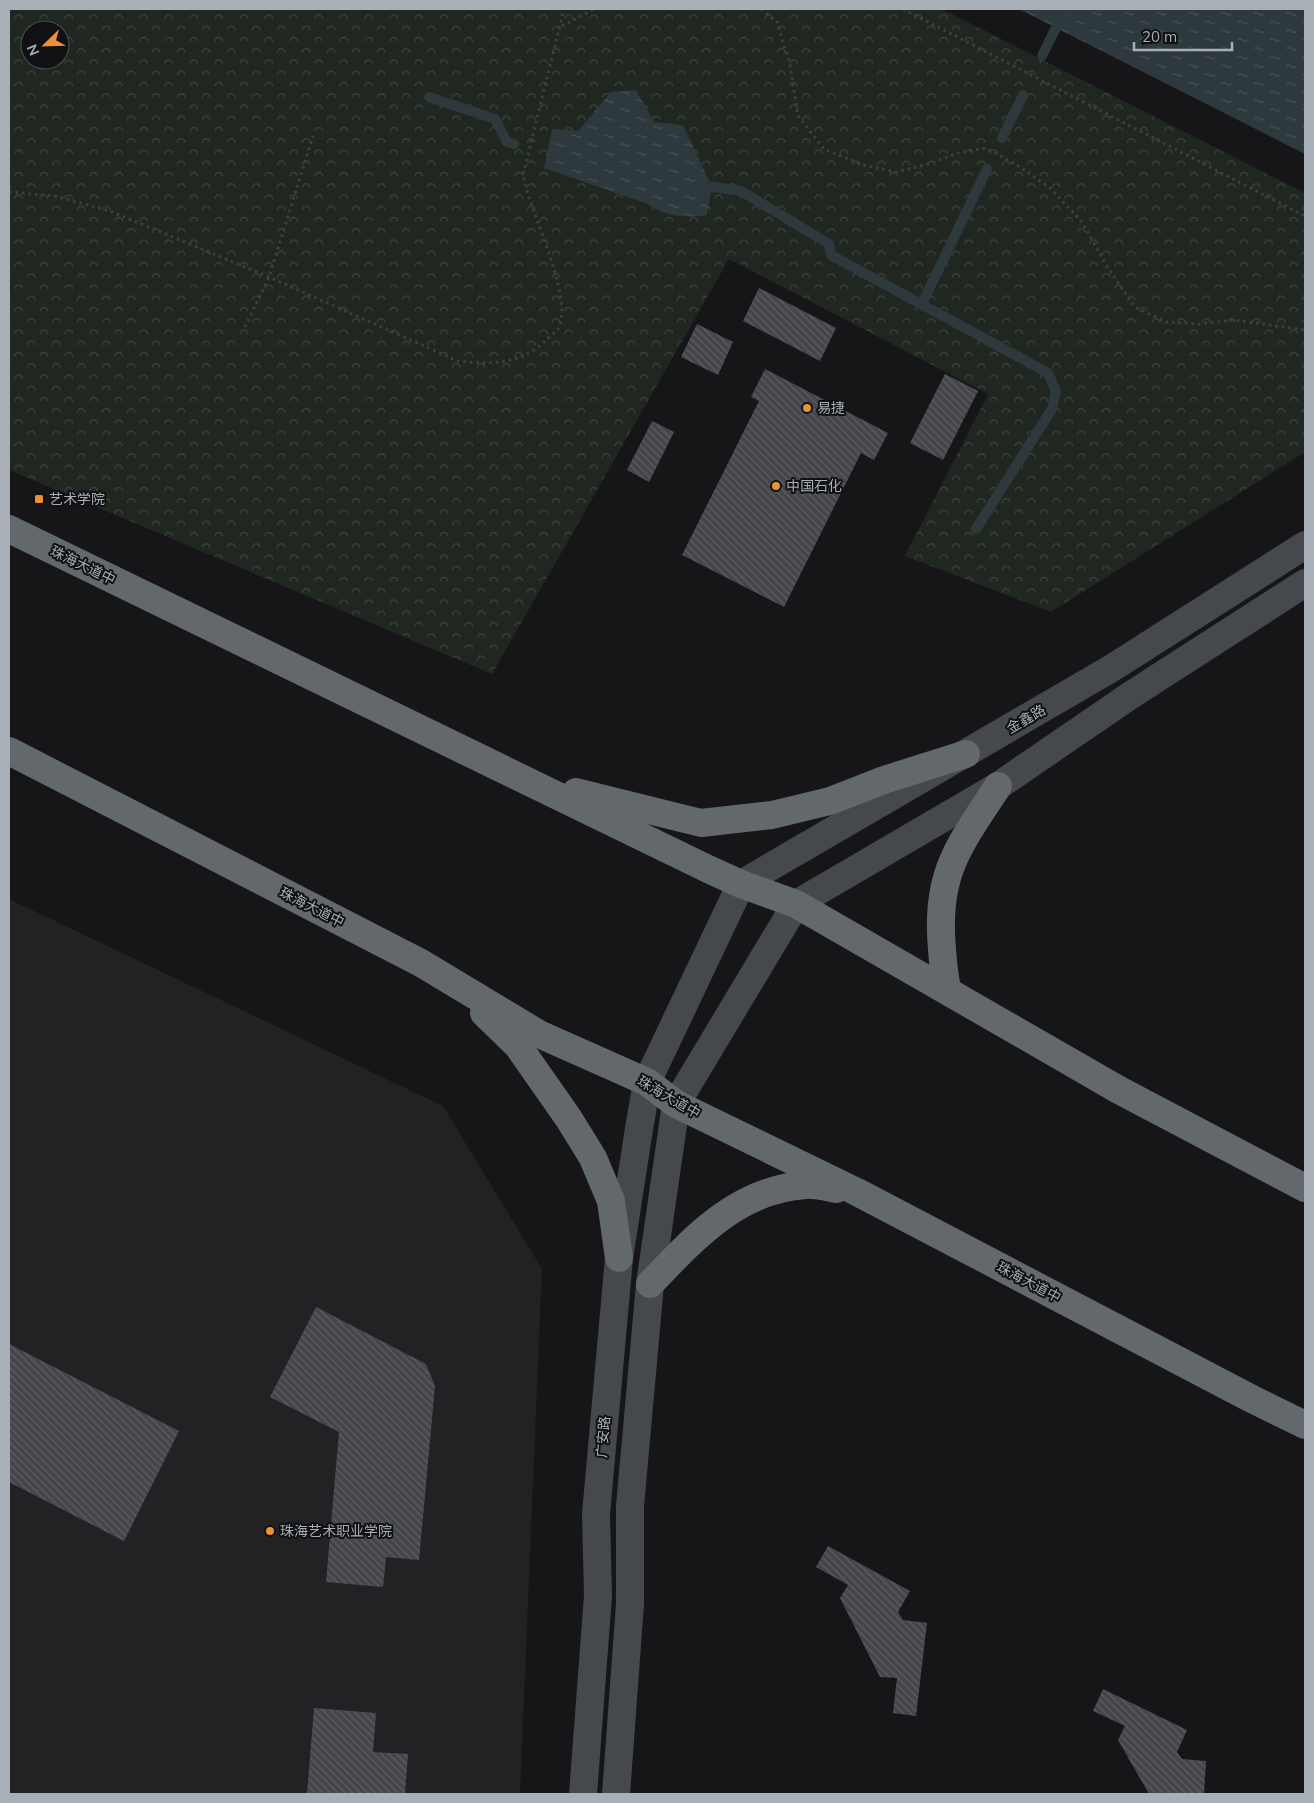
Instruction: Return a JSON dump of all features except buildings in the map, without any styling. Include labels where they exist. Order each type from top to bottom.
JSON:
[{"type":"highway","name":"珠海大道中","points":[[9,529],[510,774],[741,884],[796,904],[1120,1090],[1305,1188]]},
{"type":"highway","name":"珠海大道中","points":[[9,751],[421,963],[539,1034],[647,1082],[676,1104],[857,1192],[1234,1390],[1305,1425]]},
{"type":"highway","points":[[510,774],[668,817],[701,823],[772,815],[830,801],[966,754]]},
{"type":"highway","points":[[948,991],[945,982],[940,929],[944,883],[955,852],[998,786]]},
{"type":"highway","points":[[421,963],[480,1010],[518,1046],[569,1119],[593,1158],[611,1201],[619,1258]]},
{"type":"highway","points":[[650,1284],[692,1240],[720,1217],[748,1199],[776,1188],[808,1184],[857,1192]]},
{"type":"street","name":"金鑫路","points":[[741,884],[1112,668],[1305,545]]},
{"type":"street","points":[[616,1794],[630,1604],[630,1506],[650,1284],[676,1104],[796,904],[998,786],[1131,695],[1305,583]]},
{"type":"street","name":"广安路","points":[[583,1794],[598,1596],[596,1514],[619,1258],[647,1082],[741,884]]},
{"type":"path","points":[[9,192],[55,196],[110,211],[268,277],[458,361],[486,364],[515,360],[538,347],[558,328],[562,296],[526,194],[523,174],[562,26],[564,9]]},
{"type":"path","points":[[562,26],[594,9]]},
{"type":"path","points":[[761,9],[777,22],[790,65],[798,116],[824,149],[863,165],[896,172],[932,163],[958,153],[986,148],[1017,165],[1049,187],[1082,222],[1108,268],[1135,307],[1166,322],[1200,324],[1233,320],[1305,330]]},
{"type":"path","points":[[903,9],[1305,216]]},
{"type":"path","points":[[245,327],[268,277],[314,136]]},
{"type":"shaded area","name":"珠海艺术职业学院","points":[[9,899],[443,1106],[542,1269],[520,1794],[9,1794]]},
{"type":"green space","points":[[9,9],[942,9],[1305,193],[1305,452],[1051,612],[905,556],[988,394],[729,259],[492,674],[9,470]]},
{"type":"water","points":[[1019,9],[1305,9],[1305,154]]},
{"type":"water","points":[[636,90],[654,122],[683,125],[712,187],[707,215],[676,216],[662,212],[648,204],[544,168],[552,129],[578,131],[611,92]]},
{"type":"waterway","points":[[1042,56],[1065,9]]},
{"type":"waterway","points":[[1002,138],[1023,95]]},
{"type":"waterway","points":[[429,97],[495,119],[507,142],[514,144]]},
{"type":"waterway","points":[[922,304],[987,169]]},
{"type":"waterway","points":[[699,185],[741,191],[829,244],[831,255],[1048,373],[1056,391],[1052,409],[976,529]]},
{"type":"place","name":"易捷","points":[[807,408]]},
{"type":"place","name":"中国石化","points":[[776,486]]},
{"type":"place","name":"艺术学院","points":[[39,499]]},
{"type":"place","name":"珠海艺术职业学院","points":[[270,1531]]}]
